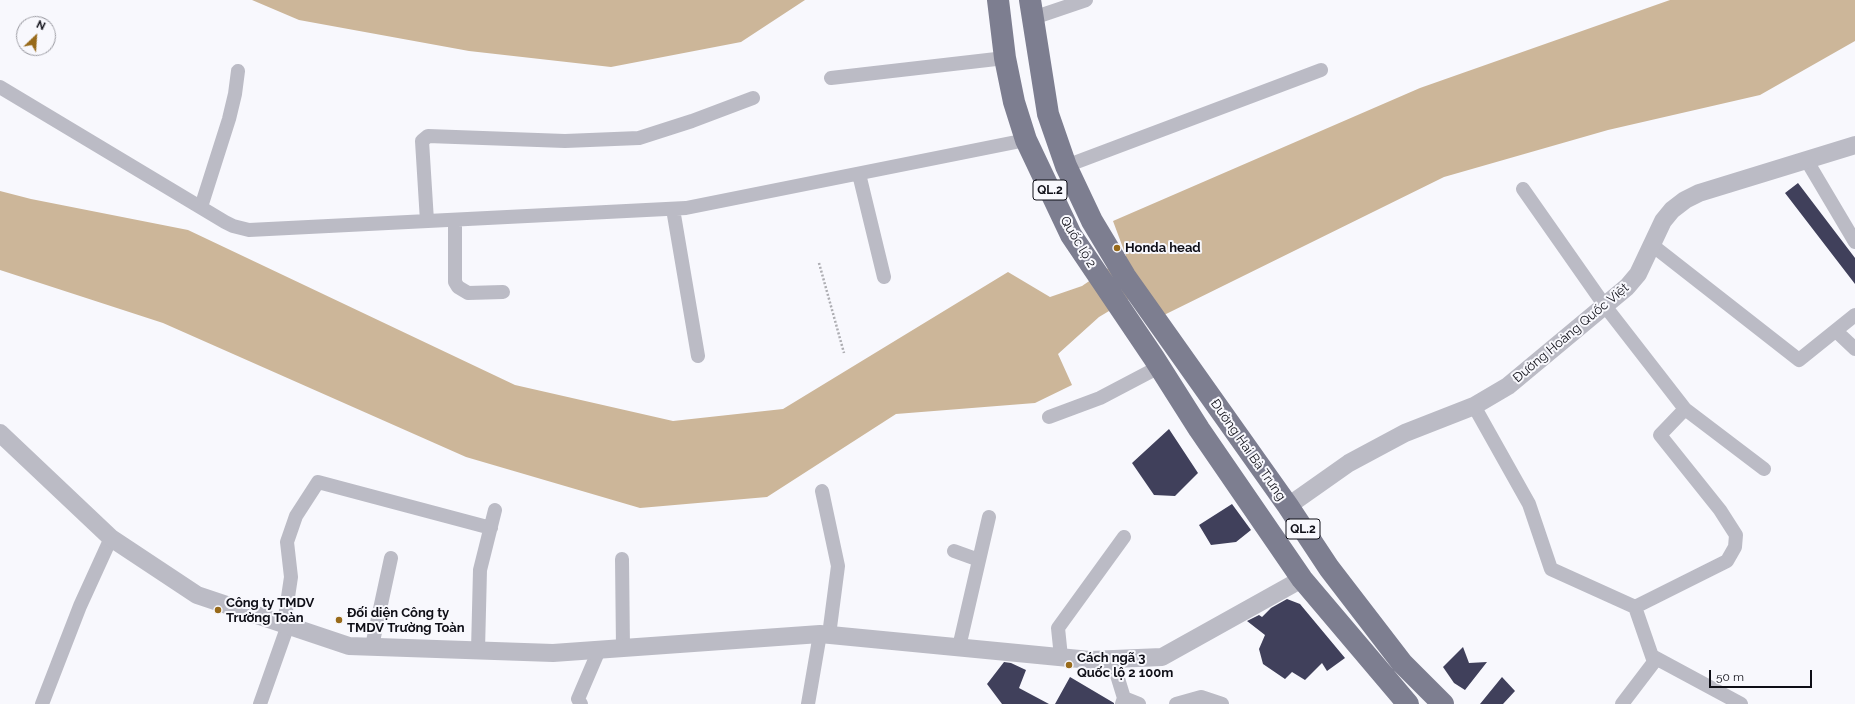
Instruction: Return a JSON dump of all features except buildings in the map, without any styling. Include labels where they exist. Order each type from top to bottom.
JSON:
[{"type":"highway","name":"Quốc lộ 2","points":[[998,0],[1014,102],[1026,140],[1071,235],[1157,362]]},
{"type":"highway","name":"Quốc lộ 2","points":[[1031,9],[1048,114],[1066,166],[1095,227],[1125,276],[1174,346]]},
{"type":"highway","name":"Đường Hai Bà Trưng","points":[[1174,346],[1288,506],[1329,568],[1402,663],[1443,704]]},
{"type":"highway","name":"QL.2","points":[[1157,362],[1199,429],[1302,579],[1408,704]]},
{"type":"street","points":[[1031,9],[1086,0]]},
{"type":"street","points":[[831,78],[1006,58]]},
{"type":"street","points":[[1066,166],[1321,70]]},
{"type":"street","points":[[201,207],[227,124],[235,94],[238,71]]},
{"type":"street","points":[[0,87],[233,226],[249,230],[686,208],[1026,140]]},
{"type":"street","points":[[427,221],[422,141],[428,136],[565,140],[639,138],[753,98]]},
{"type":"street","name":"Đường Hoàng Quốc Việt","points":[[1288,506],[1349,463],[1405,433],[1474,406],[1508,386],[1628,287],[1638,274],[1663,221],[1672,210],[1685,200],[1699,193],[1855,145]]},
{"type":"street","points":[[1807,161],[1855,242]]},
{"type":"street","points":[[859,174],[884,277]]},
{"type":"street","points":[[1523,189],[1606,306],[1685,409],[1764,469]]},
{"type":"street","points":[[673,209],[698,356]]},
{"type":"street","points":[[455,220],[455,282],[458,287],[468,293],[503,292]]},
{"type":"street","points":[[1652,245],[1799,360],[1855,316]]},
{"type":"street","points":[[1836,330],[1855,349]]},
{"type":"street","points":[[1049,416],[1100,398],[1157,362]]},
{"type":"street","points":[[1474,406],[1529,504],[1551,569],[1635,607],[1654,662],[1622,704]]},
{"type":"street","points":[[1635,607],[1727,561],[1735,547],[1736,535],[1720,510],[1660,435],[1685,409]]},
{"type":"street","points":[[0,433],[111,538],[197,595],[349,646],[553,653],[824,634],[1090,660],[1162,657],[1302,579]]},
{"type":"street","points":[[260,704],[286,625],[291,577],[287,542],[296,516],[318,482],[491,528]]},
{"type":"street","points":[[808,704],[838,566],[822,490]]},
{"type":"street","points":[[478,650],[480,570],[495,510]]},
{"type":"street","points":[[959,647],[989,517]]},
{"type":"street","points":[[1061,657],[1058,628],[1124,537]]},
{"type":"street","points":[[42,704],[80,606],[111,538]]},
{"type":"street","points":[[954,551],[979,560]]},
{"type":"street","points":[[372,646],[391,558]]},
{"type":"street","points":[[622,559],[623,648]]},
{"type":"street","points":[[581,704],[578,699],[599,650]]},
{"type":"street","points":[[1652,656],[1741,704]]},
{"type":"street","points":[[1112,659],[1123,701],[1139,704]]},
{"type":"street","points":[[1176,704],[1201,697],[1222,704]]},
{"type":"path","points":[[819,263],[844,353]]},
{"type":"shaded area","points":[[252,0],[805,0],[741,42],[611,67],[469,51],[299,20]]},
{"type":"shaded area","points":[[1670,0],[1855,0],[1855,41],[1760,95],[1608,130],[1444,177],[1162,316],[1144,290],[1099,317],[1058,354],[1072,385],[1035,403],[896,414],[767,497],[640,508],[466,457],[163,323],[0,270],[0,191],[31,199],[188,230],[515,385],[673,421],[783,409],[1008,272],[1050,297],[1082,286],[1126,256],[1113,221],[1420,88]]},
{"type":"place","name":"Honda head","points":[[1117,248]]},
{"type":"place","name":"Công ty TMDV Trường Toàn","points":[[218,610]]},
{"type":"place","name":"Đối diện Công ty TMDV Trường Toàn","points":[[339,620]]},
{"type":"place","name":"Cách ngã 3 Quốc lộ 2 100m","points":[[1069,665]]}]
